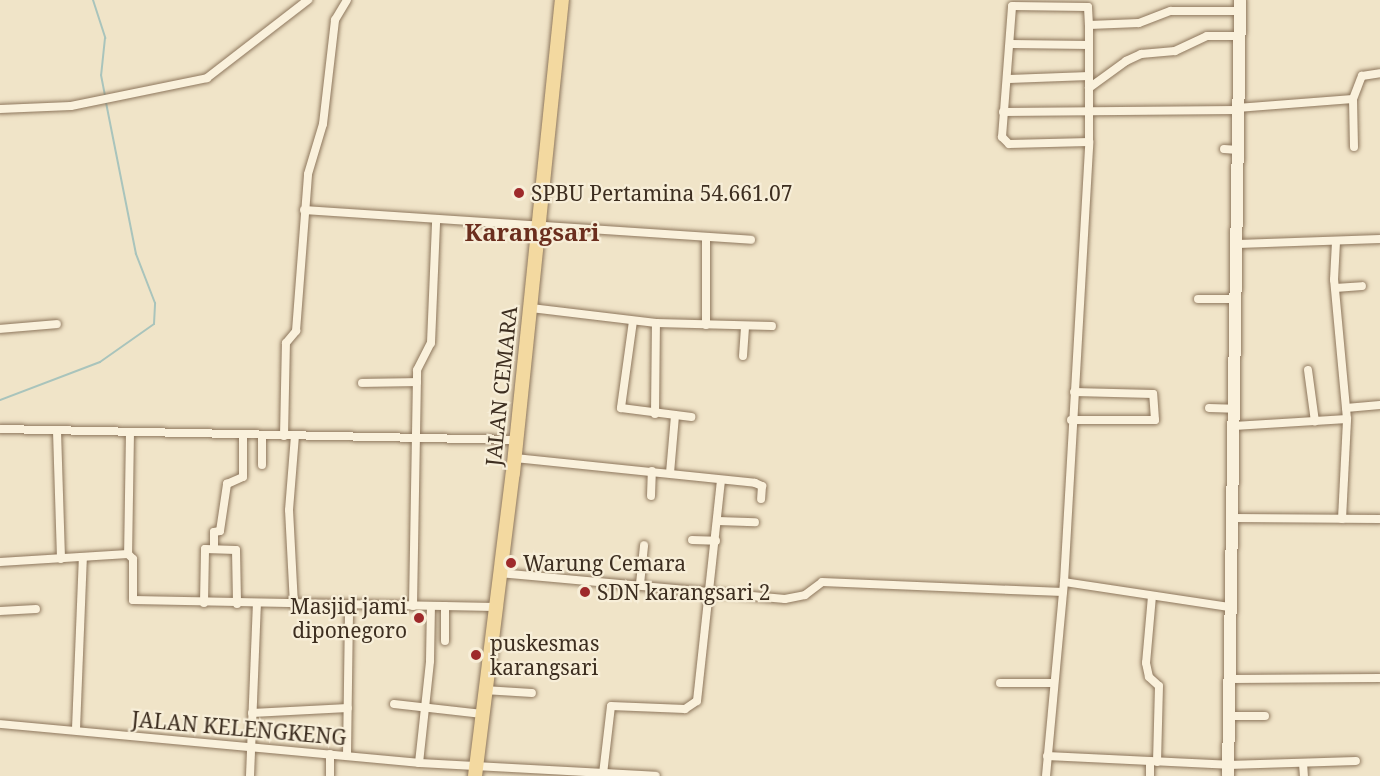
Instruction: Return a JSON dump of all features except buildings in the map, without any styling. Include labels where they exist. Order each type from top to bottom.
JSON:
[{"type":"main road","name":"JALAN CEMARA","points":[[475,772],[515,458],[562,0]]},
{"type":"main road","points":[[1228,771],[1240,6]]},
{"type":"street","points":[[0,109],[52,108],[114,98],[207,78],[308,0]]},
{"type":"street","points":[[284,436],[286,347],[296,331],[308,174],[323,124],[335,20],[347,0]]},
{"type":"street","points":[[1046,776],[1064,582],[1071,420],[1089,142],[1089,25],[1088,4],[1012,6],[1009,79],[1003,112],[1005,143],[1089,142]]},
{"type":"street","points":[[1089,25],[1139,23],[1171,11],[1240,6]]},
{"type":"street","points":[[1089,88],[1141,54],[1175,51],[1207,36],[1240,36]]},
{"type":"street","points":[[1011,44],[1089,45]]},
{"type":"street","points":[[1354,147],[1353,99],[1362,76],[1380,73]]},
{"type":"street","points":[[1009,79],[1089,76]]},
{"type":"street","points":[[1003,112],[1237,109],[1353,99]]},
{"type":"street","points":[[1224,150],[1238,150]]},
{"type":"street","points":[[304,210],[436,222],[751,240]]},
{"type":"street","points":[[413,606],[417,382],[418,368],[430,343],[436,222]]},
{"type":"street","points":[[706,239],[706,325]]},
{"type":"street","points":[[1238,244],[1380,239]]},
{"type":"street","points":[[1336,242],[1335,288],[1347,419],[1342,519]]},
{"type":"street","points":[[1335,288],[1362,286]]},
{"type":"street","points":[[1198,299],[1236,299]]},
{"type":"street","points":[[531,308],[656,323],[772,326]]},
{"type":"street","points":[[633,321],[620,406],[625,411],[691,417]]},
{"type":"street","points":[[655,414],[656,323]]},
{"type":"street","points":[[0,329],[57,324]]},
{"type":"street","points":[[743,356],[745,326]]},
{"type":"street","points":[[1308,370],[1316,422]]},
{"type":"street","points":[[362,383],[417,382]]},
{"type":"street","points":[[1071,420],[1155,420],[1154,394],[1074,393]]},
{"type":"street","points":[[1346,408],[1380,405]]},
{"type":"street","points":[[1209,408],[1234,409]]},
{"type":"street","points":[[670,473],[675,416]]},
{"type":"street","points":[[1234,426],[1347,419]]},
{"type":"street","points":[[0,429],[516,440]]},
{"type":"street","points":[[57,431],[61,558]]},
{"type":"street","points":[[130,432],[128,554],[133,560],[133,600],[257,605],[495,607]]},
{"type":"street","points":[[214,549],[214,532],[220,531],[228,482],[243,477],[237,435]]},
{"type":"street","points":[[262,435],[262,465]]},
{"type":"street","points":[[294,605],[289,501],[295,436]]},
{"type":"street","points":[[515,458],[760,484],[761,499]]},
{"type":"street","points":[[651,496],[652,471]]},
{"type":"street","points":[[603,774],[610,706],[685,709],[697,701],[711,592],[721,480]]},
{"type":"street","points":[[1232,518],[1380,519]]},
{"type":"street","points":[[718,521],[755,522]]},
{"type":"street","points":[[692,540],[716,541]]},
{"type":"street","points":[[640,584],[644,545]]},
{"type":"street","points":[[204,603],[205,549],[214,549],[236,550],[237,604]]},
{"type":"street","points":[[0,562],[128,554]]},
{"type":"street","points":[[76,729],[83,557]]},
{"type":"street","points":[[500,573],[640,584],[765,598],[799,597],[822,582],[1063,592]]},
{"type":"street","points":[[1064,582],[1230,607]]},
{"type":"street","points":[[1150,776],[1159,686],[1149,677],[1146,663],[1152,596]]},
{"type":"street","points":[[250,776],[257,605]]},
{"type":"street","points":[[347,755],[349,606]]},
{"type":"street","points":[[419,763],[426,707],[431,606]]},
{"type":"street","points":[[445,606],[445,641]]},
{"type":"street","points":[[0,611],[36,609]]},
{"type":"street","points":[[1230,679],[1380,678]]},
{"type":"street","points":[[1000,683],[1053,683]]},
{"type":"street","points":[[484,690],[532,693]]},
{"type":"street","points":[[394,704],[482,714]]},
{"type":"street","points":[[252,713],[348,708]]},
{"type":"street","points":[[1230,716],[1265,716]]},
{"type":"street","name":"JALAN KELENGKENG","points":[[0,724],[76,729],[189,745],[347,755],[475,772],[656,776]]},
{"type":"street","points":[[330,754],[330,776]]},
{"type":"street","points":[[1047,756],[1153,762],[1228,771],[1303,762],[1356,761]]},
{"type":"street","points":[[1303,762],[1304,776]]},
{"type":"waterway","points":[[93,0],[105,38],[101,75],[105,96]]},
{"type":"waterway","points":[[0,400],[100,362],[154,324],[155,303],[136,254],[106,102]]},
{"type":"place","name":"SPBU Pertamina 54.661.07","points":[[519,193]]},
{"type":"place","name":"Warung Cemara","points":[[511,563]]},
{"type":"place","name":"SDN karangsari 2","points":[[585,592]]},
{"type":"place","name":"Masjid jami diponegoro","points":[[419,618]]},
{"type":"place","name":"puskesmas karangsari","points":[[476,655]]},
{"type":"district","name":"Karangsari","points":[[532,232]]}]
